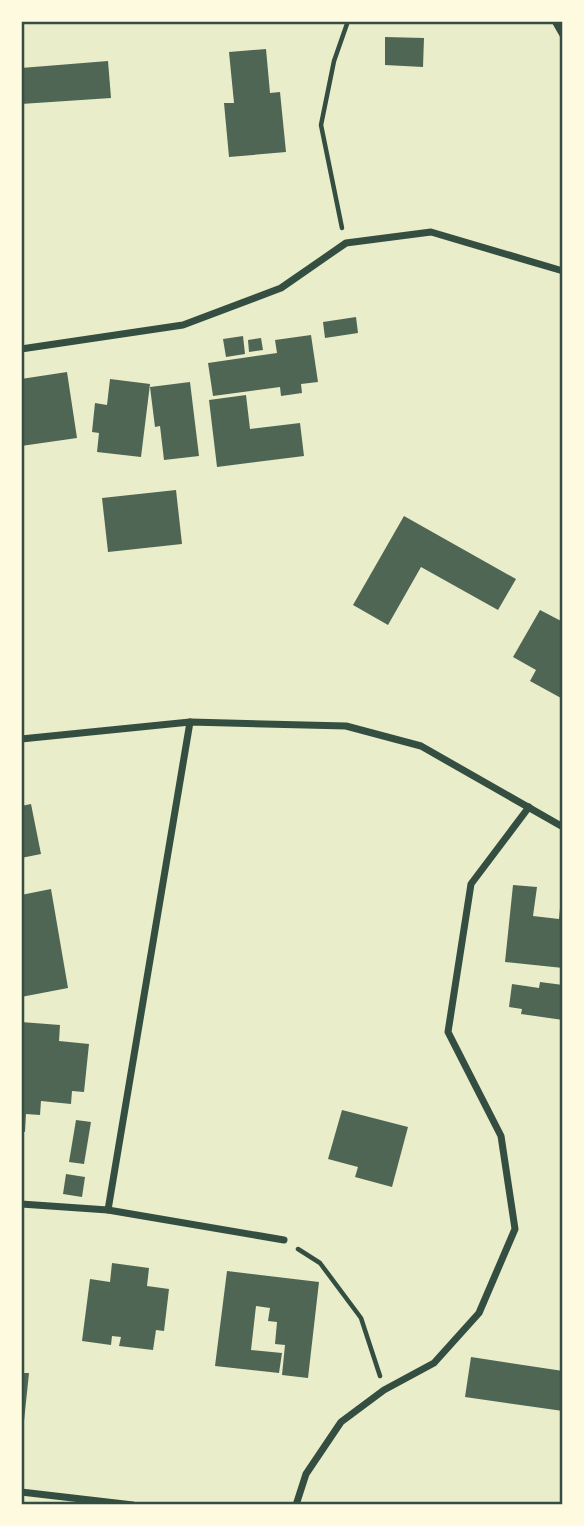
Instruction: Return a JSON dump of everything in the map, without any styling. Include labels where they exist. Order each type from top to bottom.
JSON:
[{"type":"street","points":[[555,21],[563,35]]},
{"type":"street","points":[[21,349],[183,325],[281,288],[346,243],[431,232],[563,271]]},
{"type":"street","points":[[21,739],[190,722],[346,726],[421,746],[563,827]]},
{"type":"street","points":[[108,1210],[190,722]]},
{"type":"street","points":[[296,1505],[306,1474],[341,1422],[384,1390],[434,1363],[480,1312],[514,1229],[501,1136],[448,1032],[471,884],[529,807]]},
{"type":"street","points":[[21,1204],[108,1210],[284,1240]]},
{"type":"street","points":[[21,1492],[133,1505]]},
{"type":"path","points":[[346,243],[321,125],[334,61],[348,21]]},
{"type":"path","points":[[284,1240],[320,1263],[361,1318],[384,1390]]},
{"type":"building","points":[[385,37],[424,38],[423,67],[385,65]]},
{"type":"building","points":[[266,49],[270,93],[280,92],[286,152],[229,157],[224,103],[234,103],[229,52]]},
{"type":"building","points":[[108,61],[111,98],[21,104],[21,68]]},
{"type":"building","points":[[356,317],[358,333],[325,338],[323,322]]},
{"type":"building","points":[[311,335],[318,382],[301,384],[302,393],[281,396],[280,387],[213,396],[208,363],[277,353],[275,340]]},
{"type":"building","points":[[243,336],[245,354],[226,357],[223,339]]},
{"type":"building","points":[[261,338],[263,350],[249,352],[248,340]]},
{"type":"building","points":[[67,372],[77,438],[21,446],[21,379]]},
{"type":"building","points":[[110,379],[150,384],[141,457],[97,452],[99,433],[92,432],[95,403],[107,405]]},
{"type":"building","points":[[190,382],[199,456],[164,460],[160,426],[155,427],[150,387]]},
{"type":"building","points":[[246,395],[250,429],[300,423],[304,456],[217,467],[209,400]]},
{"type":"building","points":[[176,490],[182,544],[108,552],[102,498]]},
{"type":"building","points":[[404,516],[516,579],[498,610],[421,567],[388,625],[353,605]]},
{"type":"building","points":[[540,610],[563,622],[561,698],[530,681],[536,670],[513,657]]},
{"type":"building","points":[[31,804],[41,854],[21,858],[21,806]]},
{"type":"building","points":[[513,885],[537,887],[533,916],[559,919],[560,908],[563,908],[563,968],[505,962]]},
{"type":"building","points":[[51,889],[68,988],[21,997],[21,895]]},
{"type":"building","points":[[540,982],[563,985],[563,1020],[521,1014],[522,1009],[509,1007],[512,984],[539,988]]},
{"type":"building","points":[[21,1022],[60,1025],[59,1041],[89,1044],[84,1092],[72,1091],[71,1104],[41,1101],[40,1115],[26,1114],[25,1132],[21,1131]]},
{"type":"building","points":[[342,1110],[408,1127],[392,1187],[355,1177],[358,1167],[328,1159]]},
{"type":"building","points":[[76,1120],[91,1122],[84,1164],[69,1162]]},
{"type":"building","points":[[66,1174],[85,1177],[82,1197],[63,1194]]},
{"type":"building","points":[[112,1263],[149,1268],[147,1286],[169,1289],[164,1331],[156,1330],[153,1350],[119,1346],[121,1337],[112,1336],[111,1345],[82,1341],[90,1279],[110,1282]]},
{"type":"building","points":[[227,1271],[319,1282],[308,1378],[282,1375],[285,1345],[275,1344],[277,1322],[268,1321],[270,1308],[256,1306],[251,1350],[282,1353],[279,1373],[215,1366]]},
{"type":"building","points":[[471,1357],[563,1371],[563,1411],[465,1397]]},
{"type":"building","points":[[21,1373],[29,1373],[23,1431],[21,1431]]}]
